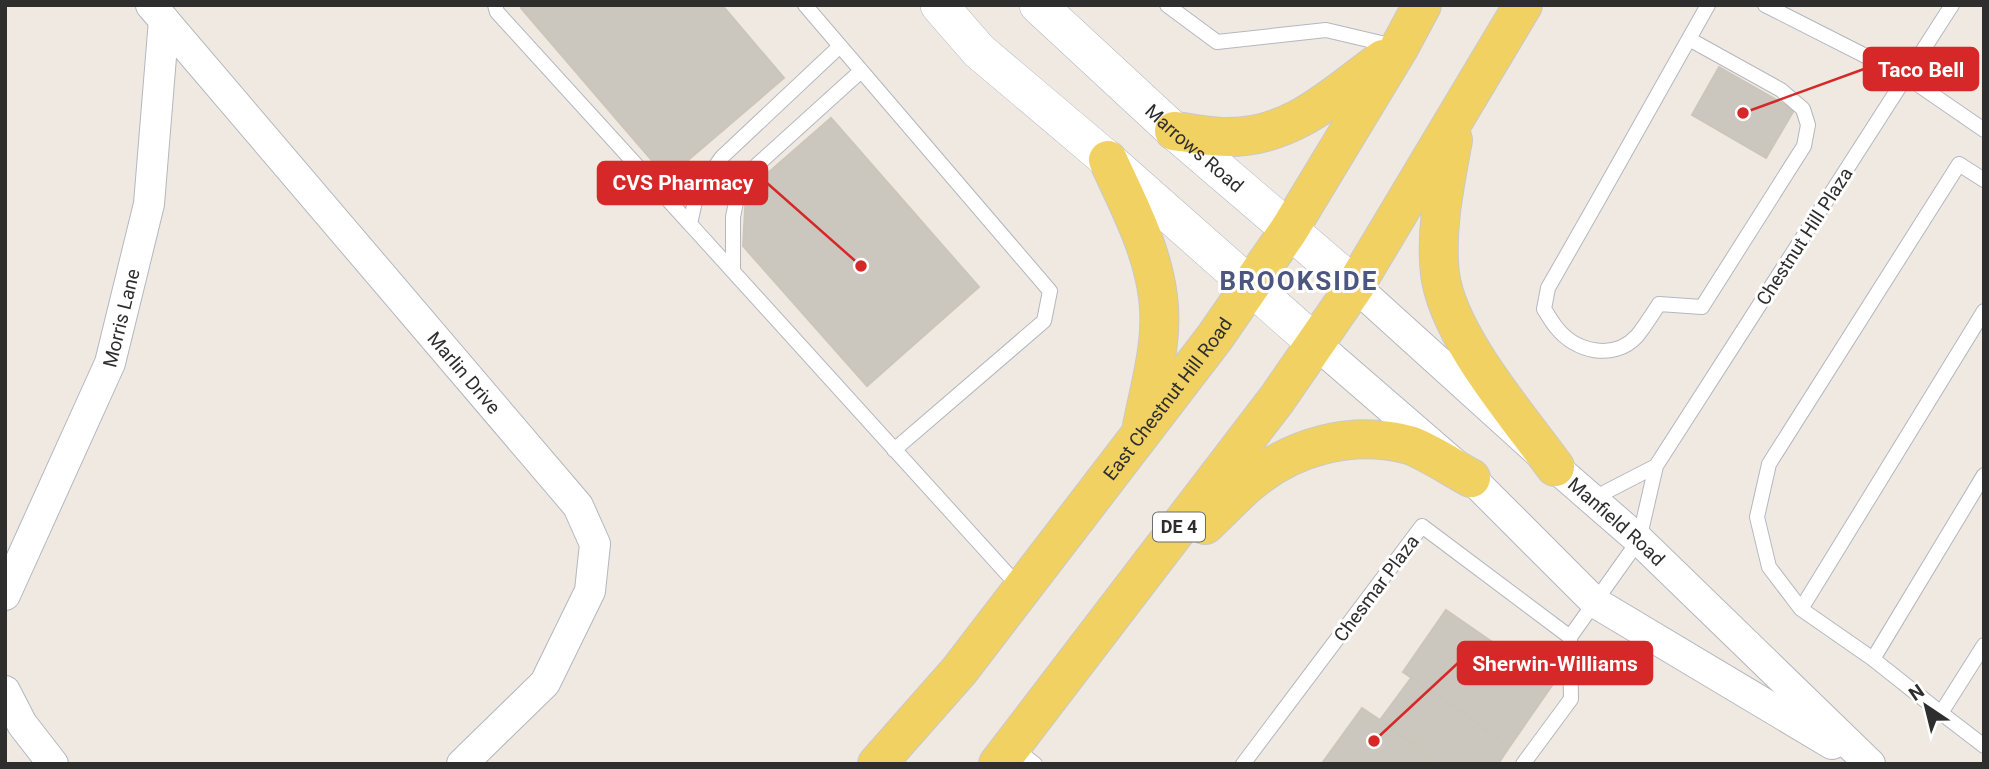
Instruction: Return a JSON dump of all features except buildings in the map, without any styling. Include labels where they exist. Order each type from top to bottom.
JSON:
[{"type":"main road","name":"East Chestnut Hill Road","points":[[877,764],[959,671],[1215,337],[1289,230],[1422,5]]},
{"type":"main road","name":"DE 4","points":[[1015,758],[1128,594],[1277,399],[1355,286],[1523,5]]},
{"type":"main road","points":[[1174,131],[1228,137],[1274,130],[1312,113],[1399,48]]},
{"type":"main road","points":[[1458,114],[1444,186],[1438,240],[1440,276],[1452,316],[1473,353],[1555,467]]},
{"type":"main road","points":[[1108,160],[1148,249],[1159,299],[1157,345],[1140,434]]},
{"type":"main road","points":[[1128,594],[1247,484],[1272,465],[1301,450],[1364,438],[1410,446],[1471,478]]},
{"type":"street","points":[[939,5],[979,51],[1108,160],[1315,343]]},
{"type":"street","name":"Marrows Road","points":[[1038,5],[1174,131],[1355,286]]},
{"type":"street","name":"Morris Lane","points":[[5,595],[110,363],[149,204],[158,13]]},
{"type":"street","name":"Marlin Drive","points":[[158,13],[578,506],[595,544],[590,591],[545,683],[462,764]]},
{"type":"street","name":"Manfield Road","points":[[1355,286],[1639,540],[1867,764]]},
{"type":"street","name":"Manfield Road","points":[[1315,343],[1471,478],[1596,603],[1867,764]]},
{"type":"street","points":[[5,691],[22,724],[53,764]]},
{"type":"lane","points":[[495,5],[497,12],[1022,590]]},
{"type":"lane","points":[[805,5],[1050,291],[1044,321],[894,450]]},
{"type":"lane","points":[[1167,5],[1217,42],[1326,30],[1399,48]]},
{"type":"lane","points":[[1689,39],[1781,90],[1803,109],[1808,125],[1804,146],[1702,307],[1659,304],[1636,337],[1615,350],[1595,352],[1574,343],[1557,329],[1544,309],[1548,288],[1708,5]]},
{"type":"lane","points":[[1765,5],[1907,77],[1984,130]]},
{"type":"lane","name":"Chestnut Hill Plaza","points":[[1656,466],[1952,5]]},
{"type":"lane","points":[[690,224],[697,192],[722,157],[840,46]]},
{"type":"lane","points":[[733,271],[733,217],[739,187],[757,165],[861,71]]},
{"type":"lane","points":[[1984,180],[1959,164],[1769,464],[1757,517],[1769,567],[1801,609],[1873,659],[1984,746]]},
{"type":"lane","points":[[1801,609],[1984,311]]},
{"type":"lane","points":[[1592,499],[1656,466]]},
{"type":"lane","points":[[1523,764],[1571,699],[1570,637],[1639,540],[1656,466]]},
{"type":"lane","points":[[1873,659],[1984,475]]},
{"type":"lane","name":"Chesmar Plaza","points":[[1243,764],[1422,526],[1570,637]]},
{"type":"lane","points":[[1941,713],[1984,645]]},
{"type":"place","name":"Taco Bell","points":[[1743,113]]},
{"type":"place","name":"CVS Pharmacy","points":[[861,266]]},
{"type":"place","name":"Sherwin-Williams","points":[[1374,741]]},
{"type":"district","name":"BROOKSIDE","points":[[1299,281]]}]
